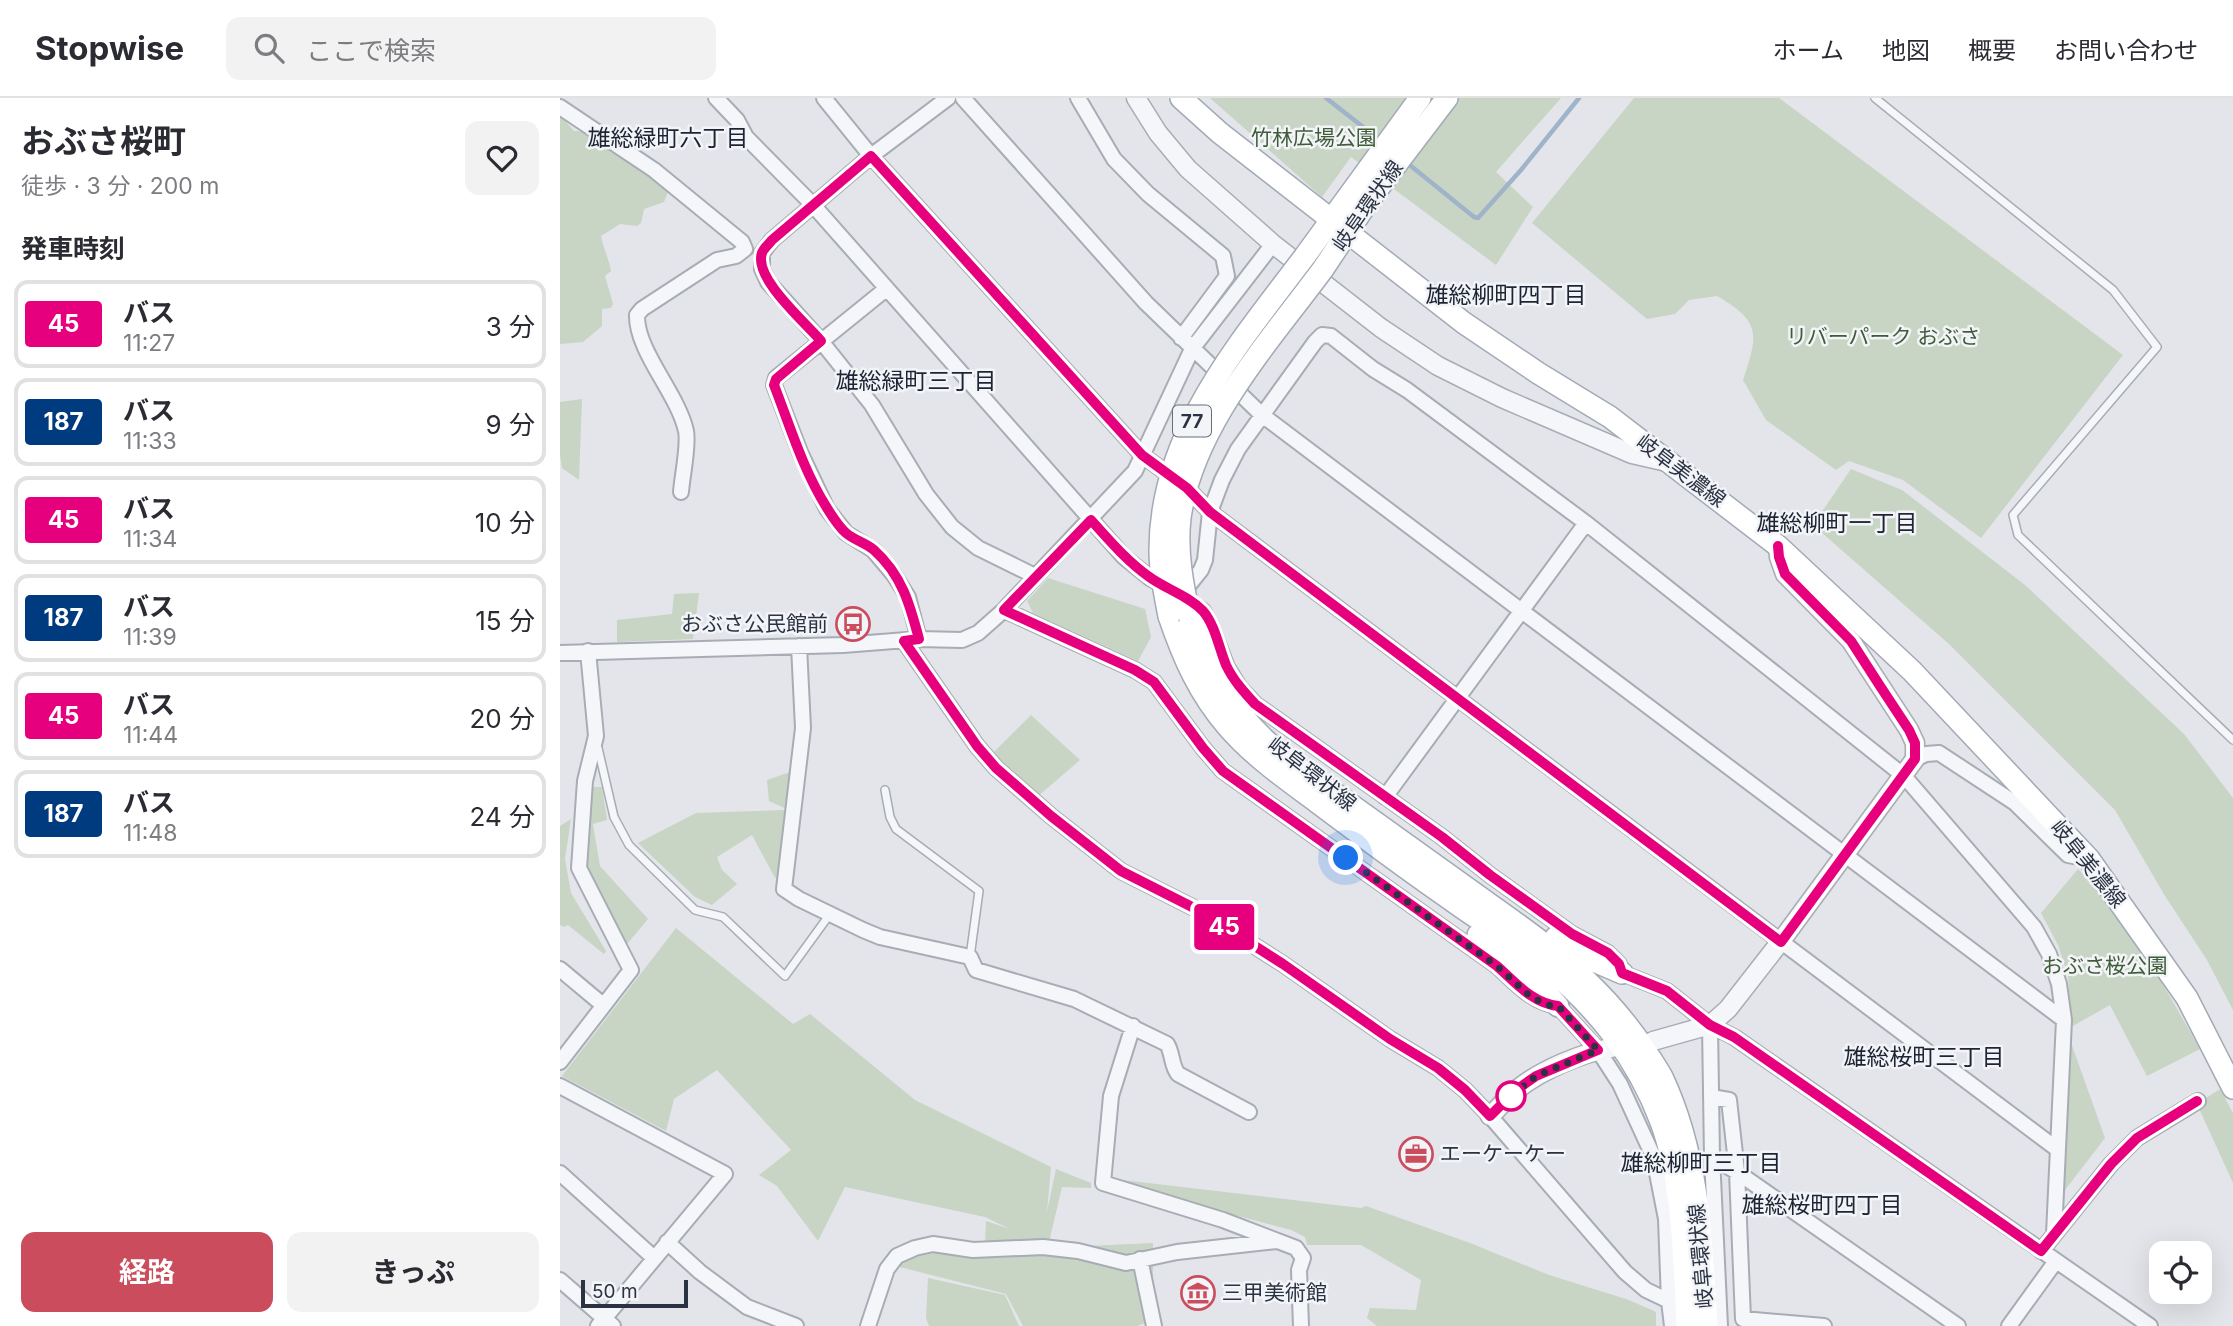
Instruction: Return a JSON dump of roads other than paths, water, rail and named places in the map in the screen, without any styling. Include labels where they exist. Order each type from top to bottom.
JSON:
[{"type":"main road","name":"岐阜美濃線","points":[[1181,98],[1220,133],[1464,323],[1610,417],[1778,546],[1912,671],[2089,859],[2187,998],[2233,1088]]},
{"type":"main road","name":"岐阜環状線","points":[[1420,98],[1360,197],[1348,234],[1222,409],[1206,438],[1190,478],[1180,519],[1182,584],[1179,617],[1218,683],[1245,719],[1276,749],[1559,954],[1605,998],[1633,1032],[1661,1075],[1678,1116],[1690,1158],[1701,1239],[1707,1326]]},
{"type":"main road","name":"岐阜環状線","points":[[1447,98],[1360,197],[1330,220],[1231,355],[1187,432],[1170,474],[1162,517],[1160,554],[1179,617],[1183,656],[1227,726],[1255,756],[1450,900],[1544,965],[1586,1002],[1620,1041],[1643,1082],[1661,1123],[1672,1163],[1683,1241],[1687,1326]]},
{"type":"main road","name":"77","points":[[1276,749],[1386,814],[1569,947],[1622,973]]},
{"type":"main road","name":"77","points":[[1255,756],[1280,792],[1488,942],[1536,983],[1558,1006]]},
{"type":"street","points":[[716,98],[737,120],[747,137],[813,205],[1124,557],[1150,578],[1203,611],[1227,667],[1240,688],[1255,704],[1572,934],[1608,953],[1619,964],[1622,973],[1667,991],[1710,1025],[1734,1037],[2141,1323]]},
{"type":"street","points":[[824,98],[871,156],[1142,455],[1187,488],[1210,512],[2057,1149]]},
{"type":"street","points":[[948,98],[871,156],[772,240],[762,253],[762,269],[768,282],[821,341],[872,405],[926,494],[952,527],[978,548],[1035,576]]},
{"type":"street","points":[[963,98],[1146,303],[1262,415],[2064,1020]]},
{"type":"street","points":[[1078,98],[1114,159],[1148,194],[1223,256],[1227,276],[1181,338]]},
{"type":"street","points":[[1136,98],[1158,133],[1188,169],[1273,244],[1381,328],[1438,366],[1502,398],[1632,454],[1671,463]]},
{"type":"street","points":[[560,107],[654,170],[742,242],[745,248],[743,253],[718,260],[636,315],[641,337],[665,382],[687,433],[681,492]]},
{"type":"street","points":[[560,653],[962,640],[978,633],[1004,610],[1135,471],[1192,349],[1273,244]]},
{"type":"street","points":[[886,289],[776,379],[774,385],[800,452],[827,509],[846,533],[873,550],[908,597],[912,640],[977,746],[996,768],[1060,824],[1121,871],[1200,911],[1283,964],[1390,1039],[1438,1068],[1465,1090],[1490,1116],[1625,1272],[1646,1290],[1669,1301]]},
{"type":"street","points":[[1181,595],[1205,560],[1210,512],[1238,449],[1315,342],[1322,335],[1331,336],[1586,523],[1904,776],[2034,927],[2049,954],[2059,984],[2064,1020],[2054,1234]]},
{"type":"street","points":[[1385,797],[1586,523]]},
{"type":"street","points":[[1778,546],[1785,574],[1851,641],[1909,730],[1915,743],[1915,759]]},
{"type":"street","points":[[1004,610],[1135,670],[1154,682],[1223,771],[1497,966],[1531,997],[1548,1005],[1558,1006],[1604,1049],[1654,1157],[1666,1219],[1672,1326]]},
{"type":"street","points":[[799,646],[803,728],[784,889],[799,899],[880,937],[970,957],[976,970],[1074,999],[1133,1026],[1167,1044],[1173,1067],[1178,1074],[1249,1112]]},
{"type":"street","points":[[560,1062],[631,970],[579,868],[585,781],[596,736],[589,651]]},
{"type":"street","points":[[1653,1041],[1710,1025],[1728,1009],[1781,942],[1915,759],[1926,754],[1939,753],[2015,803],[2068,855],[2089,859]]},
{"type":"street","points":[[560,969],[603,1006]]},
{"type":"street","points":[[1710,1025],[1712,1157],[1720,1326]]},
{"type":"street","points":[[1133,1026],[1111,1096],[1103,1183],[1223,1220],[1296,1248],[1303,1258],[1299,1270],[1301,1326]]},
{"type":"street","points":[[1490,1116],[1516,1090],[1536,1076],[1604,1049]]},
{"type":"street","points":[[560,1086],[725,1174],[654,1258],[605,1324],[560,1280]]},
{"type":"street","points":[[1711,1097],[1729,1100],[1737,1172],[1743,1319],[1824,1326]]},
{"type":"street","points":[[2041,1251],[2111,1164],[2137,1138],[2197,1101]]},
{"type":"street","points":[[1712,1157],[1958,1326]]},
{"type":"street","points":[[560,1173],[654,1258]]},
{"type":"street","points":[[868,1326],[887,1269],[897,1256],[933,1244],[973,1250],[1043,1247],[1078,1251],[1126,1263],[1177,1252],[1276,1241]]},
{"type":"street","points":[[667,1242],[700,1272],[747,1307],[796,1326]]},
{"type":"street","points":[[1140,1259],[1154,1326]]},
{"type":"street","points":[[2009,1326],[2056,1261]]},
{"type":"lane","points":[[1875,98],[2113,290],[2157,347],[2012,515],[2018,535],[2233,740]]},
{"type":"lane","points":[[596,736],[614,817],[628,845],[695,910],[723,916],[785,976],[831,914]]},
{"type":"lane","points":[[885,790],[890,817],[896,828],[979,891],[970,957]]},
{"type":"waterway","points":[[1326,98],[1381,141]]},
{"type":"waterway","points":[[1406,162],[1478,218],[1579,98]]},
{"type":"place","name":"おぶさ公民館前","points":[[853,624]]},
{"type":"place","name":"エーケーケー","points":[[1416,1154]]},
{"type":"place","name":"三甲美術館","points":[[1198,1293]]},
{"type":"district","name":"雄総緑町六丁目","points":[[668,138]]},
{"type":"district","name":"雄総柳町四丁目","points":[[1506,295]]},
{"type":"district","name":"雄総緑町三丁目","points":[[916,381]]},
{"type":"district","name":"雄総柳町一丁目","points":[[1837,523]]},
{"type":"district","name":"雄総桜町三丁目","points":[[1924,1057]]},
{"type":"district","name":"雄総柳町三丁目","points":[[1701,1163]]},
{"type":"district","name":"雄総桜町四丁目","points":[[1822,1205]]},
{"type":"park label","name":"竹林広場公園","points":[[1314,138]]},
{"type":"park label","name":"リバーパーク おぶさ","points":[[1883,337]]},
{"type":"park label","name":"おぶさ桜公園","points":[[2105,966]]}]
